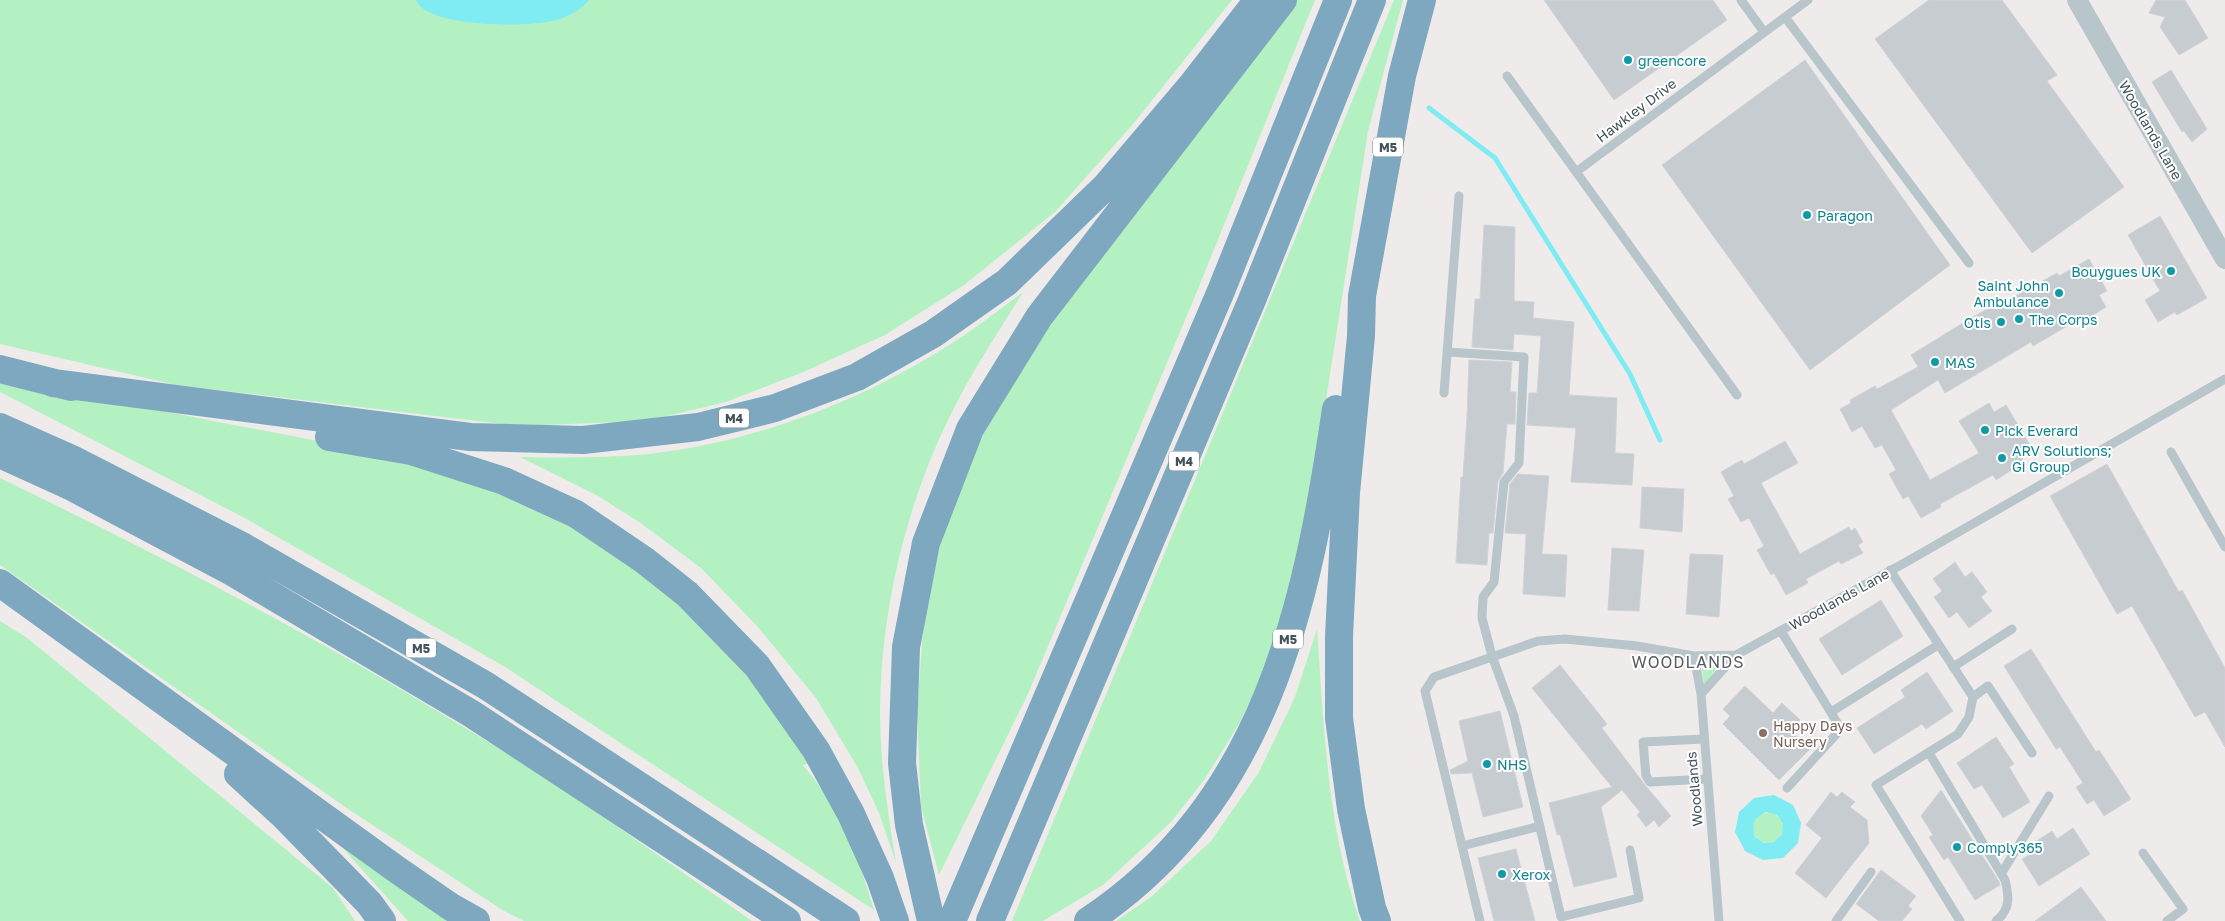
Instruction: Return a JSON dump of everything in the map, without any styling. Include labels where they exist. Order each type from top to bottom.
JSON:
[{"type":"highway","name":"M4","points":[[53,383],[470,437],[583,440],[698,427],[774,408],[857,377],[933,334],[1007,282],[1106,186],[1191,86],[1258,0]]},
{"type":"highway","points":[[931,921],[909,825],[902,763],[906,647],[926,543],[970,429],[1038,317],[1283,0]]},
{"type":"highway","name":"M4","points":[[952,921],[1221,291],[1338,0]]},
{"type":"highway","name":"M4","points":[[991,920],[1248,309],[1372,0]]},
{"type":"highway","name":"M5","points":[[1377,921],[1372,908],[1350,810],[1340,718],[1339,638],[1346,493],[1361,336],[1362,296],[1402,76],[1422,0]]},
{"type":"highway","name":"M5","points":[[1089,921],[1132,888],[1169,854],[1208,808],[1242,753],[1277,675],[1303,589],[1320,508],[1346,335],[1362,296]]},
{"type":"highway","name":"M4","points":[[0,369],[131,401],[411,452],[504,481],[576,514],[644,560],[686,594],[757,666],[816,750],[847,806],[880,878],[895,921]]},
{"type":"highway","name":"M5","points":[[0,427],[72,459],[242,546],[485,685],[846,921]]},
{"type":"highway","name":"M5","points":[[0,454],[70,486],[232,572],[472,714],[788,921]]},
{"type":"highway","points":[[0,583],[396,869],[451,907],[476,921]]},
{"type":"highway","points":[[89,649],[227,763],[284,816],[369,904],[382,921]]},
{"type":"street","name":"Woodlands Lane","points":[[2077,0],[2225,259]]},
{"type":"lane","points":[[1741,0],[1764,32]]},
{"type":"lane","name":"Hawkley Drive","points":[[1576,172],[1808,0]]},
{"type":"lane","points":[[1786,17],[1969,263]]},
{"type":"lane","points":[[1507,76],[1737,395]]},
{"type":"lane","points":[[1444,393],[1459,196]]},
{"type":"lane","points":[[1448,352],[1524,357],[1519,463],[1504,482],[1494,582],[1483,597],[1482,618],[1492,656],[1514,716],[1561,917],[1640,898],[1630,850]]},
{"type":"lane","name":"Woodlands Lane","points":[[1462,846],[1425,691],[1434,678],[1538,641],[1565,638],[1637,646],[1694,656],[1736,655],[1890,570],[2225,379]]},
{"type":"lane","points":[[2171,452],[2225,547]]},
{"type":"lane","points":[[1890,570],[1938,646],[1973,696]]},
{"type":"lane","points":[[1953,667],[2012,629]]},
{"type":"lane","points":[[1781,631],[1841,729],[1787,788]]},
{"type":"lane","points":[[1831,712],[1938,646]]},
{"type":"lane","points":[[1700,694],[1736,655]]},
{"type":"lane","name":"Woodlands","points":[[1694,656],[1700,694],[1719,921]]},
{"type":"lane","points":[[1960,921],[1876,785],[1958,734],[1969,716],[1973,696],[1988,686],[2032,753]]},
{"type":"lane","points":[[1704,739],[1643,742],[1646,776],[1650,782],[1707,779]]},
{"type":"lane","points":[[1929,753],[2001,874],[2009,898],[2006,909],[1996,921]]},
{"type":"lane","points":[[2001,874],[2049,796]]},
{"type":"lane","points":[[1480,921],[1462,846],[1540,826]]},
{"type":"lane","points":[[2143,853],[2183,909],[2167,921]]},
{"type":"lane","points":[[1836,921],[1871,872]]},
{"type":"green space","points":[[0,0],[1232,0],[1134,123],[1055,212],[964,285],[885,335],[801,373],[726,402],[647,421],[518,426],[176,385],[0,344]]},
{"type":"green space","points":[[1293,0],[1315,0],[1198,289],[1027,696],[939,875],[921,806],[917,711],[924,619],[945,523],[967,459],[1005,385]]},
{"type":"green space","points":[[1394,0],[1403,0],[1368,131],[1306,528],[1271,657],[1240,722],[1205,779],[1171,822],[1103,885],[1043,921],[1012,921]]},
{"type":"green space","points":[[1023,292],[964,389],[945,426],[928,465],[902,546],[886,628],[880,712],[887,807],[896,863],[879,813],[858,768],[816,698],[757,626],[701,568],[639,522],[598,496],[520,457],[649,454],[728,440],[767,429],[842,401],[915,366],[987,319]]},
{"type":"green space","points":[[0,376],[117,402],[335,444],[436,469],[485,485],[533,504],[579,528],[640,569],[674,598],[722,645],[760,688],[811,763],[803,765],[824,792],[857,856],[874,910],[505,667],[241,516],[0,392]]},
{"type":"green space","points":[[0,478],[195,575],[385,680],[571,795],[752,921],[524,921],[504,911],[348,809],[0,565]]},
{"type":"green space","points":[[0,621],[26,637],[333,888],[355,921],[0,921]]},
{"type":"green space","points":[[1317,629],[1325,740],[1334,814],[1340,850],[1360,921],[1116,921],[1151,897],[1211,841],[1259,772],[1295,697]]},
{"type":"green space","points":[[1701,660],[1723,660],[1704,685]]},
{"type":"green space","points":[[1768,813],[1779,817],[1783,828],[1779,839],[1768,843],[1757,839],[1753,828],[1757,817]]},
{"type":"green space","points":[[340,845],[454,921],[408,921]]},
{"type":"water","points":[[416,0],[589,0],[577,11],[557,20],[539,23],[501,24],[457,21],[438,16],[424,9]]},
{"type":"water","points":[[1774,795],[1793,805],[1801,823],[1798,843],[1783,858],[1763,860],[1745,851],[1735,832],[1739,812],[1754,798]],"holes":[[[1766,812],[1777,815],[1783,824],[1782,834],[1774,842],[1764,843],[1755,837],[1753,828],[1756,819]]]},
{"type":"building","name":"greencore","points":[[1544,0],[1713,0],[1727,20],[1614,100]]},
{"type":"building","points":[[1929,0],[2002,0],[2057,75],[2047,81],[2124,187],[2032,253],[1875,39]]},
{"type":"building","points":[[2156,0],[2185,0],[2208,38],[2179,55],[2160,27],[2165,17],[2149,13]]},
{"type":"building","name":"Paragon","points":[[1805,60],[1950,265],[1810,370],[1662,165]]},
{"type":"building","points":[[2171,70],[2207,129],[2192,142],[2184,131],[2182,132],[2152,82]]},
{"type":"building","name":"Bouygues UK","points":[[2160,216],[2207,298],[2177,315],[2175,312],[2158,322],[2145,300],[2160,291],[2128,235]]},
{"type":"building","points":[[1484,225],[1515,227],[1514,301],[1534,302],[1533,318],[1574,322],[1569,395],[1617,398],[1615,453],[1634,454],[1632,485],[1571,482],[1576,428],[1527,425],[1529,393],[1537,393],[1541,336],[1514,334],[1513,350],[1472,347],[1475,299],[1480,299]]},
{"type":"building","points":[[2089,259],[2107,291],[2099,295],[2106,307],[2090,317],[2088,314],[2033,346],[2031,342],[1945,393],[1938,380],[1891,410],[1930,480],[1979,453],[1959,421],[1989,403],[1994,412],[2006,405],[2031,447],[2020,454],[2024,462],[1996,480],[1993,475],[1940,504],[1941,507],[1921,518],[1908,496],[1903,499],[1889,474],[1896,470],[1882,445],[1875,448],[1862,426],[1852,432],[1840,409],[1851,403],[1850,400],[1875,386],[1877,389],[1918,367],[1911,355],[1971,318],[2000,302],[2001,304],[2057,273],[2059,276]]},
{"type":"building","points":[[1469,360],[1512,362],[1510,392],[1516,392],[1515,424],[1507,424],[1503,473],[1498,481],[1493,533],[1489,533],[1487,565],[1456,563],[1467,416]]},
{"type":"building","points":[[1785,441],[1798,463],[1761,483],[1800,554],[1849,527],[1851,531],[1855,528],[1863,542],[1858,545],[1863,553],[1841,564],[1839,561],[1806,579],[1808,583],[1786,595],[1774,573],[1771,575],[1757,550],[1764,546],[1749,518],[1741,522],[1728,499],[1734,496],[1721,472],[1742,460],[1744,464]]},
{"type":"building","points":[[2107,464],[2179,592],[2182,590],[2225,668],[2225,747],[2205,712],[2195,717],[2132,606],[2117,614],[2050,496]]},
{"type":"building","points":[[1518,474],[1549,476],[1542,554],[1567,555],[1565,597],[1523,594],[1526,534],[1505,533],[1510,484]]},
{"type":"building","points":[[1642,487],[1684,489],[1682,532],[1640,528]]},
{"type":"building","points":[[1612,548],[1644,550],[1639,611],[1608,610]]},
{"type":"building","points":[[1690,554],[1723,555],[1719,617],[1686,614]]},
{"type":"building","points":[[1955,562],[1965,577],[1972,572],[1987,592],[1981,597],[1992,611],[1969,628],[1957,612],[1949,618],[1934,597],[1942,591],[1933,579]]},
{"type":"building","points":[[1881,600],[1903,636],[1842,675],[1819,639]]},
{"type":"building","points":[[2031,649],[2096,752],[2099,750],[2131,799],[2104,816],[2094,800],[2087,804],[2076,787],[2083,783],[2060,747],[2056,749],[2004,666]]},
{"type":"building","points":[[1560,665],[1607,724],[1602,728],[1671,816],[1659,827],[1654,820],[1646,827],[1637,815],[1640,812],[1622,790],[1601,807],[1617,877],[1574,887],[1560,834],[1557,835],[1549,803],[1612,787],[1532,688]]},
{"type":"building","points":[[1927,672],[1953,711],[1926,729],[1922,724],[1874,754],[1857,728],[1905,697],[1901,690]]},
{"type":"building","name":"Happy Days Nursery","points":[[1745,686],[1773,713],[1782,703],[1800,720],[1790,730],[1810,749],[1779,780],[1723,724],[1730,716],[1723,709]]},
{"type":"building","name":"NHS","points":[[1500,711],[1523,807],[1483,817],[1472,773],[1451,774],[1450,770],[1468,761],[1459,721]]},
{"type":"building","points":[[1996,737],[2014,764],[2009,767],[2030,802],[2003,818],[1982,785],[1974,789],[1957,763]]},
{"type":"building","name":"Comply365","points":[[1941,790],[2000,885],[1975,900],[1948,857],[1944,860],[1929,837],[1933,835],[1921,816]]},
{"type":"building","points":[[1831,792],[1837,797],[1842,792],[1855,802],[1850,807],[1867,820],[1869,843],[1826,898],[1795,873],[1822,838],[1806,825]]},
{"type":"building","points":[[2073,828],[2090,854],[2039,886],[2022,859],[2040,849],[2035,842],[2052,831],[2057,839]]},
{"type":"building","name":"Xerox","points":[[1516,849],[1535,921],[1494,921],[1478,858]]},
{"type":"building","points":[[1881,870],[1916,896],[1908,906],[1912,909],[1902,921],[1879,921],[1856,904]]},
{"type":"building","points":[[2081,887],[2106,921],[2035,921]]},
{"type":"waterway","points":[[1429,108],[1495,158],[1630,374],[1660,440]]},
{"type":"place","name":"greencore","points":[[1628,60]]},
{"type":"place","name":"Paragon","points":[[1807,215]]},
{"type":"place","name":"Bouygues UK","points":[[2171,271]]},
{"type":"place","name":"Saint John Ambulance","points":[[2059,293]]},
{"type":"place","name":"The Corps","points":[[2019,319]]},
{"type":"place","name":"Otis","points":[[2001,322]]},
{"type":"place","name":"MAS","points":[[1935,362]]},
{"type":"place","name":"Pick Everard","points":[[1985,430]]},
{"type":"place","name":"ARV Solutions; Gi Group","points":[[2002,458]]},
{"type":"place","name":"Happy Days Nursery","points":[[1763,733]]},
{"type":"place","name":"NHS","points":[[1487,764]]},
{"type":"place","name":"Comply365","points":[[1957,847]]},
{"type":"place","name":"Xerox","points":[[1502,874]]},
{"type":"district","name":"WOODLANDS","points":[[1688,662]]}]
